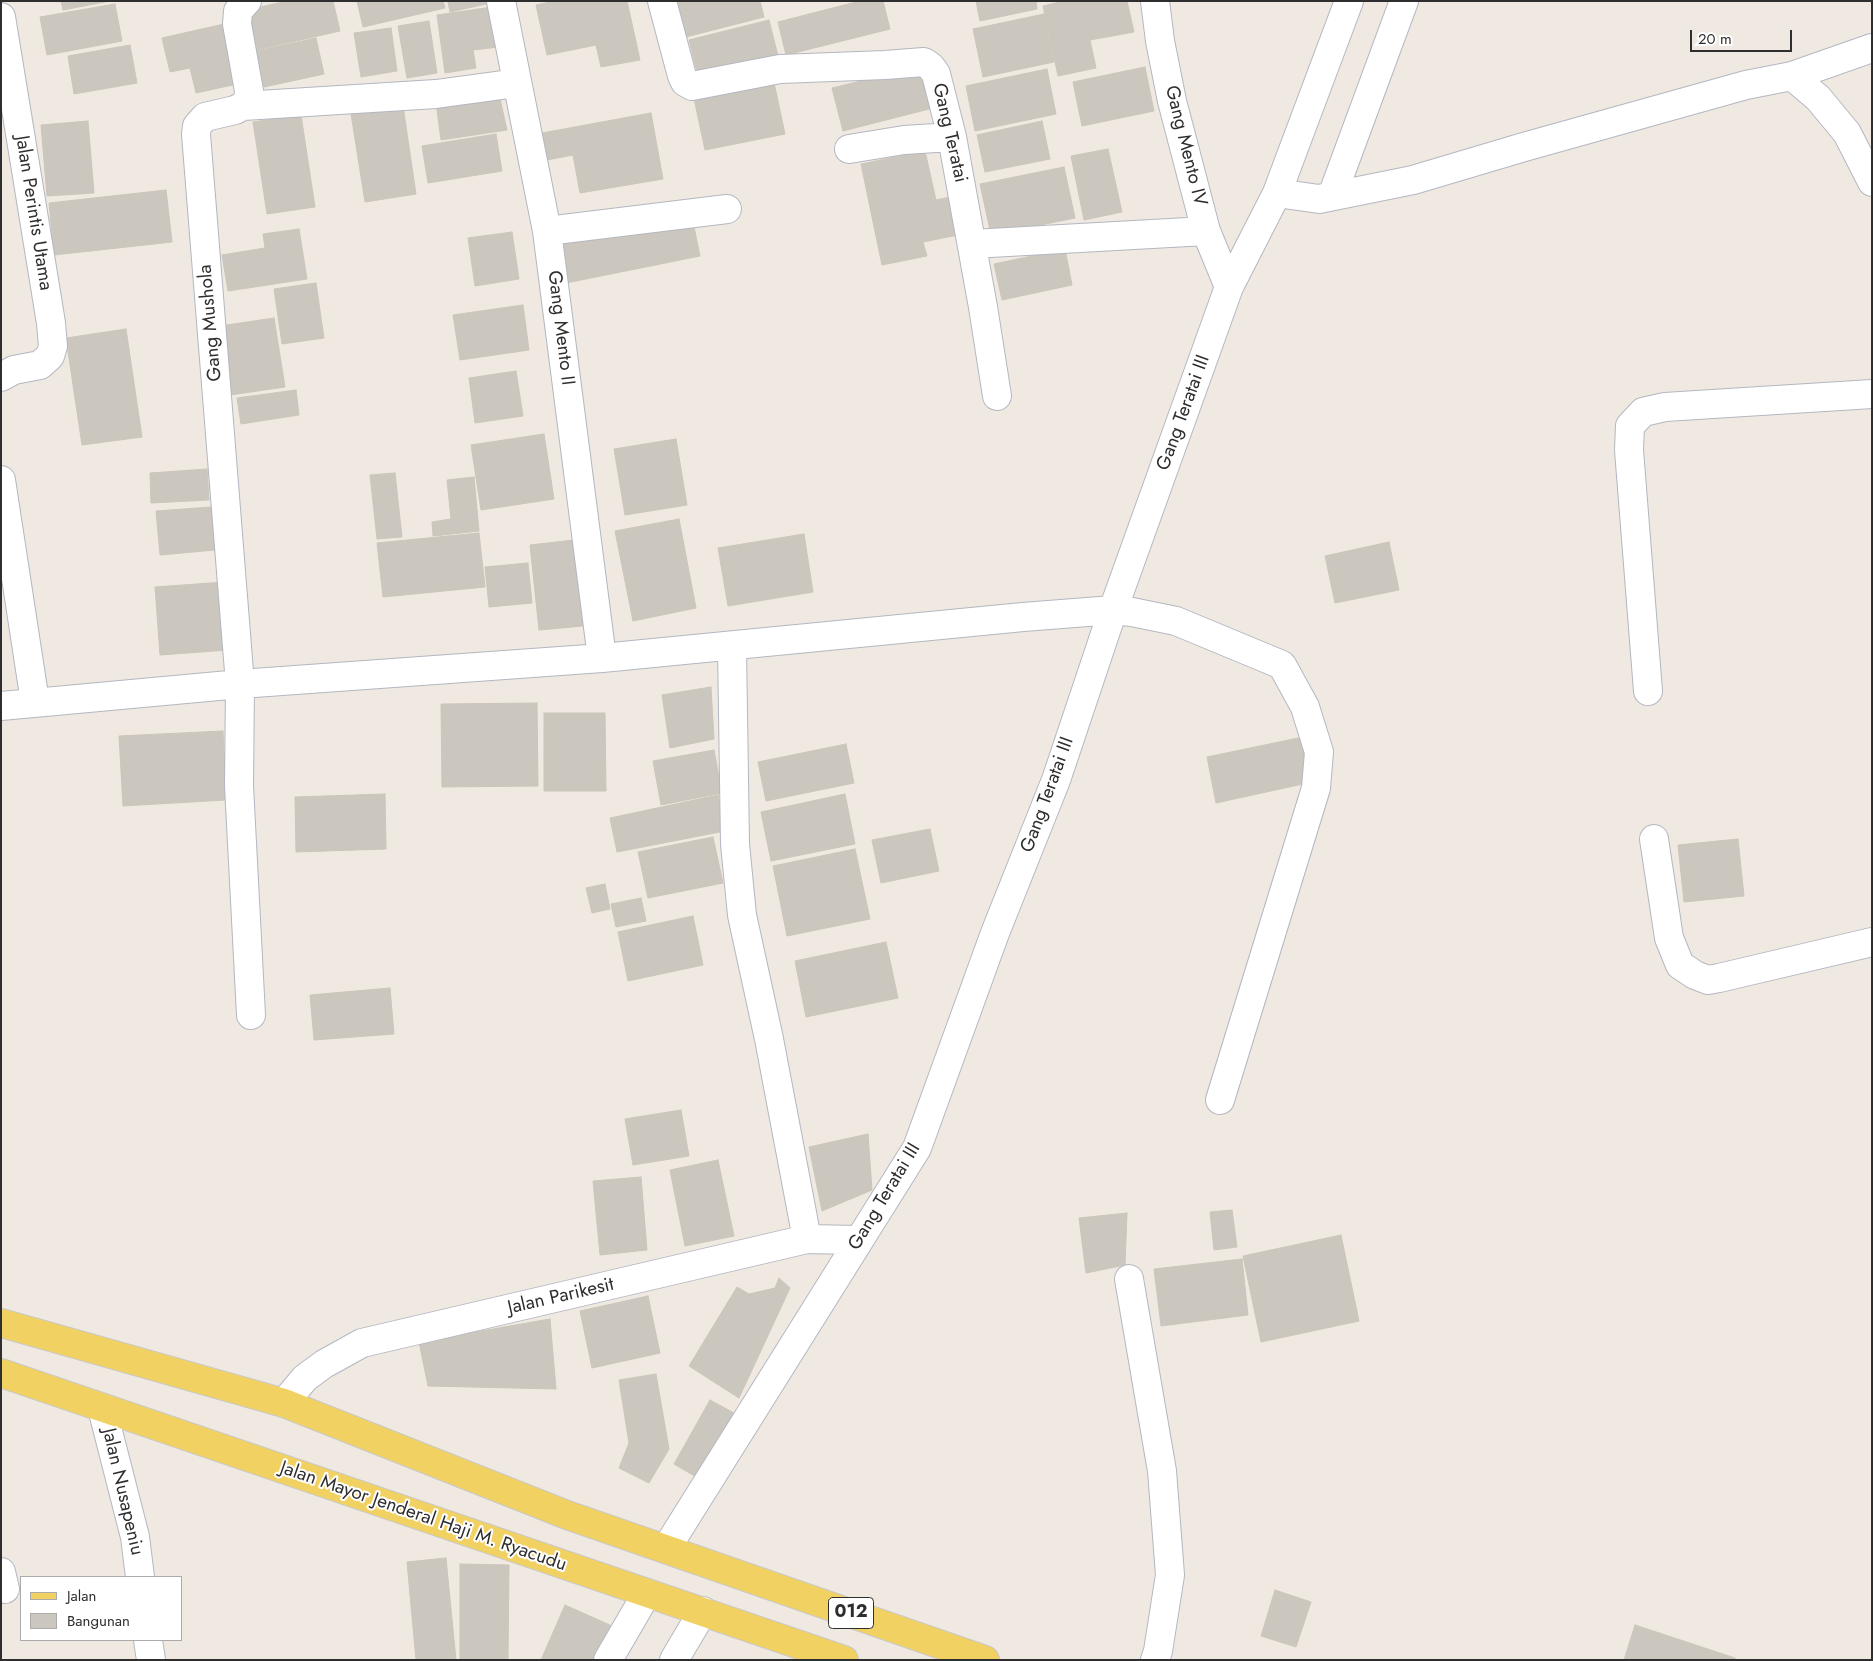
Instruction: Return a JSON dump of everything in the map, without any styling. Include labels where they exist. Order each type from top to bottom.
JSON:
[{"type":"main road","points":[[6,1328],[284,1403],[567,1515],[672,1551]]},
{"type":"main road","points":[[1,1361],[65,1382],[92,1404]]},
{"type":"main road","name":"Jalan Mayor Jenderal Haji M. Ryacudu","points":[[1,1373],[844,1660]]},
{"type":"main road","name":"012","points":[[672,1551],[985,1660]]},
{"type":"street","points":[[243,106],[248,100],[249,91],[238,24],[238,11],[247,1]]},
{"type":"street","name":"Gang Mento II","points":[[501,1],[547,231],[602,658]]},
{"type":"street","name":"Gang Teratai","points":[[662,1],[682,76],[685,82],[692,86],[780,69],[924,62],[931,67],[936,74],[952,137],[997,396]]},
{"type":"street","name":"Gang Mento IV","points":[[1155,1],[1160,41],[1172,101],[1206,231],[1229,288]]},
{"type":"street","name":"Gang Teratai III","points":[[672,1551],[858,1240],[917,1148],[995,933],[1123,611],[1229,288],[1283,193],[1349,1]]},
{"type":"street","points":[[1325,198],[1404,1]]},
{"type":"street","name":"Jalan Perintis Utama","points":[[1,16],[51,323],[52,346],[50,356],[40,365],[14,370],[1,377]]},
{"type":"street","points":[[1283,193],[1325,198],[1413,180],[1727,90],[1792,76],[1872,48]]},
{"type":"street","points":[[1792,76],[1818,98],[1847,133],[1872,182]]},
{"type":"street","name":"Gang Mushola","points":[[250,1015],[240,786],[240,684],[196,134],[197,126],[205,117],[235,110],[243,106],[436,94],[517,83]]},
{"type":"street","points":[[849,149],[904,140],[952,137]]},
{"type":"street","points":[[547,231],[727,209]]},
{"type":"street","points":[[972,244],[1206,231]]},
{"type":"street","points":[[1648,691],[1629,450],[1630,426],[1643,412],[1665,407],[1872,394]]},
{"type":"street","points":[[1,480],[35,702]]},
{"type":"street","points":[[1,706],[240,684],[602,658],[1013,618],[1123,611],[1176,621],[1282,665],[1305,707],[1319,752],[1316,788],[1220,1100]]},
{"type":"street","points":[[732,646],[735,844],[742,915],[769,1039],[807,1239]]},
{"type":"street","points":[[1654,839],[1670,938],[1680,965],[1695,975],[1708,980],[1714,979],[1872,942]]},
{"type":"street","name":"Jalan Parikesit","points":[[284,1403],[305,1378],[324,1364],[362,1344],[807,1239],[858,1240]]},
{"type":"street","points":[[1129,1279],[1162,1471],[1170,1575],[1158,1652],[1155,1660]]},
{"type":"street","name":"Jalan Nusapeniu","points":[[92,1404],[135,1536],[140,1576]]},
{"type":"street","points":[[608,1660],[653,1595]]},
{"type":"street","points":[[674,1660],[696,1609]]},
{"type":"street","points":[[148,1641],[150,1660]]},
{"type":"building","points":[[61,1],[110,1],[63,10]]},
{"type":"building","points":[[287,1],[333,1],[340,31],[256,50],[247,10]]},
{"type":"building","points":[[357,1],[443,1],[445,8],[363,27]]},
{"type":"building","points":[[491,1],[491,3],[450,12],[448,2]]},
{"type":"building","points":[[555,1],[627,1],[640,60],[601,67],[596,45],[547,55],[536,5]]},
{"type":"building","points":[[673,1],[760,1],[764,17],[682,38]]},
{"type":"building","points":[[860,1],[883,1],[890,29],[786,55],[778,22]]},
{"type":"building","points":[[976,1],[1036,1],[1037,9],[980,21]]},
{"type":"building","points":[[1063,1],[1127,1],[1134,32],[1090,40],[1096,68],[1058,76],[1043,6]]},
{"type":"building","points":[[115,4],[122,41],[47,55],[40,17]]},
{"type":"building","points":[[492,7],[498,47],[473,50],[476,68],[445,73],[437,15]]},
{"type":"building","points":[[1044,14],[1054,62],[983,77],[973,29]]},
{"type":"building","points":[[769,20],[778,56],[698,76],[689,40]]},
{"type":"building","points":[[429,21],[437,73],[407,78],[398,26]]},
{"type":"building","points":[[224,24],[237,84],[196,93],[190,68],[170,72],[162,38]]},
{"type":"building","points":[[391,28],[397,71],[361,77],[354,33]]},
{"type":"building","points":[[316,38],[324,74],[264,87],[256,51]]},
{"type":"building","points":[[130,45],[137,83],[74,94],[68,56]]},
{"type":"building","points":[[923,66],[933,108],[843,131],[832,88]]},
{"type":"building","points":[[1145,67],[1154,111],[1082,126],[1073,82]]},
{"type":"building","points":[[1047,69],[1056,114],[975,131],[966,86]]},
{"type":"building","points":[[772,73],[785,134],[705,150],[692,89]]},
{"type":"building","points":[[498,90],[507,130],[441,140],[436,103]]},
{"type":"building","points":[[403,106],[416,194],[365,202],[351,114]]},
{"type":"building","points":[[651,113],[663,179],[580,193],[573,155],[547,160],[542,133]]},
{"type":"building","points":[[301,115],[315,207],[267,214],[253,122]]},
{"type":"building","points":[[88,121],[94,193],[47,196],[41,125]]},
{"type":"building","points":[[1042,121],[1050,159],[985,172],[977,135]]},
{"type":"building","points":[[496,134],[502,171],[428,183],[422,146]]},
{"type":"building","points":[[1108,149],[1122,212],[1084,220],[1071,156]]},
{"type":"building","points":[[925,151],[936,200],[955,196],[963,234],[923,242],[927,256],[882,265],[861,164]]},
{"type":"building","points":[[1064,167],[1075,218],[991,235],[980,184]]},
{"type":"building","points":[[166,190],[172,242],[54,255],[49,203]]},
{"type":"building","points":[[692,217],[700,256],[566,283],[558,245]]},
{"type":"building","points":[[299,229],[307,279],[228,291],[222,255],[265,248],[263,234]]},
{"type":"building","points":[[512,232],[519,279],[475,286],[468,238]]},
{"type":"building","points":[[1065,249],[1072,285],[1002,300],[994,264]]},
{"type":"building","points":[[316,283],[324,338],[282,344],[274,289]]},
{"type":"building","points":[[523,305],[529,350],[460,360],[453,315]]},
{"type":"building","points":[[274,318],[285,387],[230,395],[220,326]]},
{"type":"building","points":[[126,329],[142,437],[82,445],[66,338]]},
{"type":"building","points":[[516,371],[523,416],[475,423],[469,378]]},
{"type":"building","points":[[296,390],[299,415],[241,424],[237,398]]},
{"type":"building","points":[[544,434],[554,499],[481,510],[471,445]]},
{"type":"building","points":[[676,439],[687,505],[625,515],[614,449]]},
{"type":"building","points":[[207,469],[209,500],[151,503],[150,473]]},
{"type":"building","points":[[395,473],[402,537],[377,539],[370,475]]},
{"type":"building","points":[[474,477],[479,531],[433,536],[432,522],[451,519],[447,480]]},
{"type":"building","points":[[211,507],[215,550],[160,555],[156,511]]},
{"type":"building","points":[[679,519],[696,608],[633,621],[615,531]]},
{"type":"building","points":[[479,533],[485,587],[383,597],[377,543]]},
{"type":"building","points":[[804,534],[813,592],[728,606],[718,548]]},
{"type":"building","points":[[574,540],[583,626],[539,630],[530,545]]},
{"type":"building","points":[[1389,542],[1399,590],[1335,603],[1325,556]]},
{"type":"building","points":[[528,563],[532,603],[489,607],[485,567]]},
{"type":"building","points":[[224,582],[228,650],[160,655],[155,587]]},
{"type":"building","points":[[711,687],[714,739],[670,748],[662,695]]},
{"type":"building","points":[[537,703],[538,786],[442,787],[441,704]]},
{"type":"building","points":[[544,713],[605,713],[606,791],[544,791]]},
{"type":"building","points":[[223,731],[226,800],[123,806],[119,736]]},
{"type":"building","points":[[1303,737],[1312,782],[1216,803],[1207,757]]},
{"type":"building","points":[[846,744],[854,783],[766,801],[758,762]]},
{"type":"building","points":[[714,750],[722,793],[661,805],[653,761]]},
{"type":"building","points":[[385,794],[386,849],[296,852],[295,797]]},
{"type":"building","points":[[845,794],[855,844],[771,861],[761,812]]},
{"type":"building","points":[[718,795],[725,831],[617,852],[610,818]]},
{"type":"building","points":[[930,829],[939,871],[881,883],[872,840]]},
{"type":"building","points":[[713,837],[723,883],[648,898],[638,852]]},
{"type":"building","points":[[1738,839],[1744,896],[1684,902],[1678,845]]},
{"type":"building","points":[[855,849],[870,919],[787,936],[773,866]]},
{"type":"building","points":[[605,884],[610,909],[592,913],[586,888]]},
{"type":"building","points":[[641,898],[646,921],[616,927],[611,904]]},
{"type":"building","points":[[693,916],[703,965],[628,981],[618,932]]},
{"type":"building","points":[[886,942],[898,998],[806,1017],[795,961]]},
{"type":"building","points":[[390,988],[394,1034],[314,1040],[310,995]]},
{"type":"building","points":[[681,1110],[689,1156],[633,1165],[625,1119]]},
{"type":"building","points":[[868,1134],[872,1190],[822,1211],[809,1147]]},
{"type":"building","points":[[718,1160],[734,1236],[685,1246],[670,1170]]},
{"type":"building","points":[[641,1177],[647,1250],[600,1255],[593,1181]]},
{"type":"building","points":[[1232,1210],[1237,1247],[1214,1250],[1210,1212]]},
{"type":"building","points":[[1127,1213],[1125,1265],[1086,1273],[1079,1218]]},
{"type":"building","points":[[1341,1235],[1359,1321],[1261,1342],[1243,1256]]},
{"type":"building","points":[[1242,1259],[1248,1315],[1161,1326],[1154,1269]]},
{"type":"building","points":[[779,1278],[790,1288],[739,1398],[689,1366],[737,1287],[749,1294],[775,1288]]},
{"type":"building","points":[[648,1296],[660,1353],[592,1368],[580,1311]]},
{"type":"building","points":[[550,1319],[556,1389],[428,1386],[419,1342]]},
{"type":"building","points":[[656,1374],[669,1449],[649,1483],[619,1468],[629,1443],[619,1380]]},
{"type":"building","points":[[710,1400],[734,1413],[698,1478],[674,1464]]},
{"type":"building","points":[[446,1558],[456,1660],[416,1660],[407,1562]]},
{"type":"building","points":[[460,1564],[509,1565],[508,1660],[460,1660]]},
{"type":"building","points":[[1275,1590],[1311,1602],[1296,1647],[1261,1636]]},
{"type":"building","points":[[565,1605],[612,1626],[595,1660],[541,1660]]},
{"type":"building","points":[[1635,1625],[1735,1658],[1735,1660],[1624,1660]]}]
